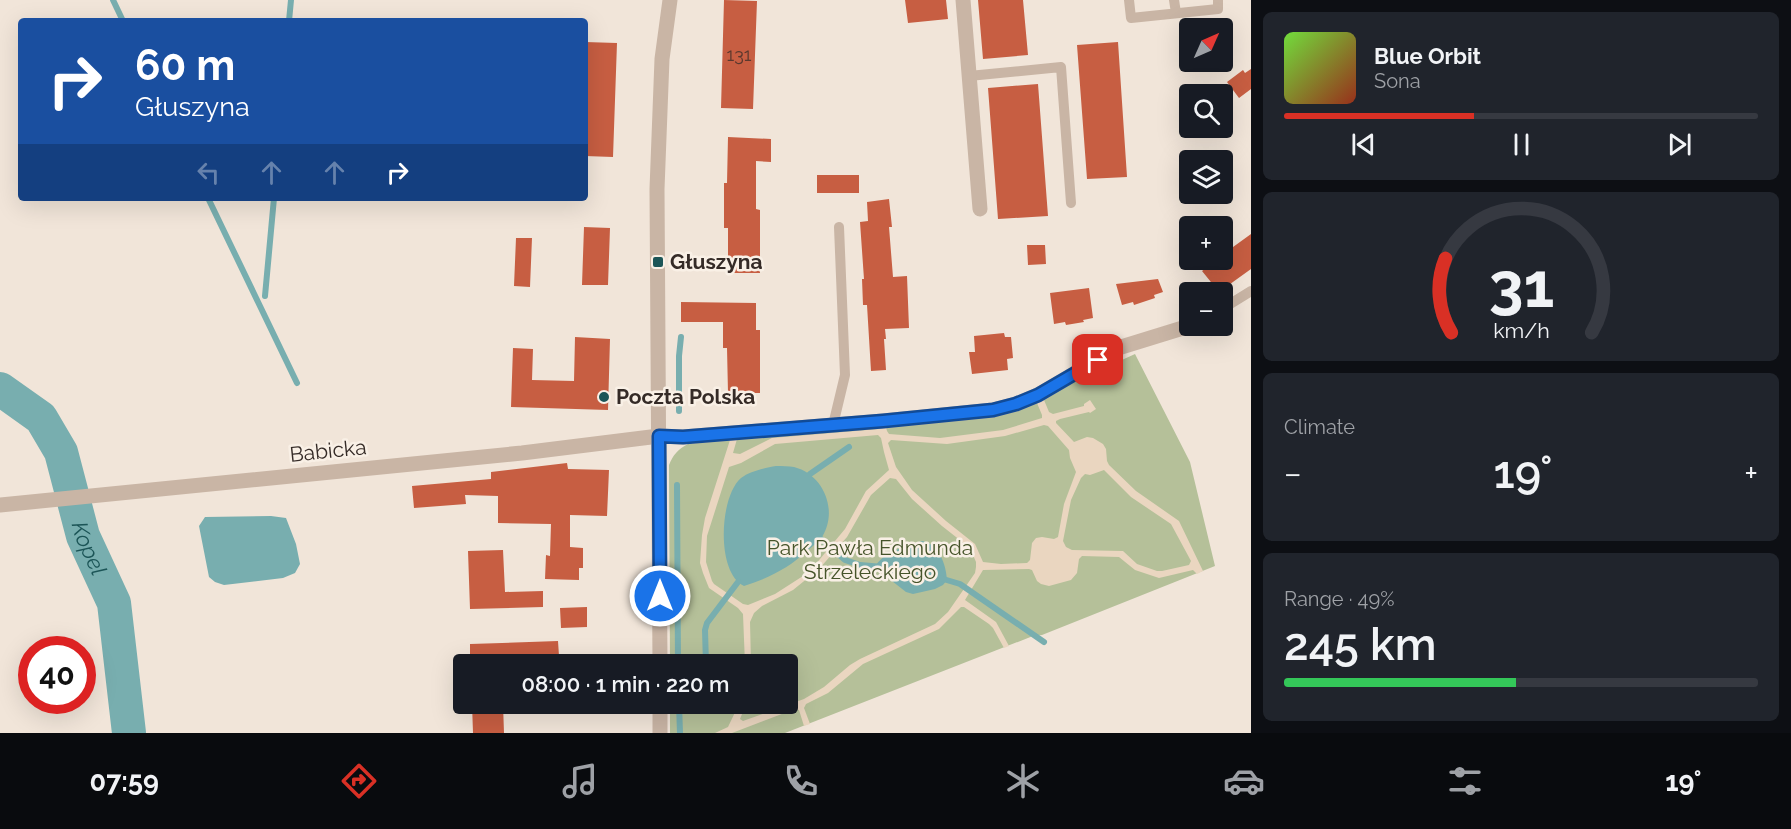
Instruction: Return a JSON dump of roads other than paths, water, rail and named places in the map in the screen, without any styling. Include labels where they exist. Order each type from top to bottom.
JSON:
[{"type":"street","points":[[660,654],[657,136],[662,58],[670,0]]},
{"type":"street","points":[[963,0],[980,209]]},
{"type":"street","points":[[659,436],[683,437],[993,410],[1038,395],[1118,348],[1179,329]]},
{"type":"street","name":"Babicka","points":[[0,505],[522,453],[659,436]]},
{"type":"street","points":[[660,714],[660,733]]},
{"type":"lane","points":[[1129,0],[1131,18],[1218,9],[1218,0]]},
{"type":"lane","points":[[1174,0],[1176,14]]},
{"type":"lane","points":[[969,76],[1061,66],[1071,203]]},
{"type":"lane","points":[[833,425],[845,375],[839,227]]},
{"type":"lane","points":[[1233,302],[1251,291]]},
{"type":"water","points":[[776,466],[794,467],[805,471],[821,486],[828,506],[827,527],[819,541],[794,562],[770,576],[744,586],[735,578],[725,551],[725,517],[728,501],[741,478]]},
{"type":"water","points":[[271,516],[286,518],[296,544],[300,564],[295,573],[283,578],[224,585],[209,577],[199,526],[205,517]]},
{"type":"water","points":[[922,541],[937,550],[945,568],[947,580],[935,589],[913,594],[906,592],[878,570],[876,565],[891,553]]},
{"type":"waterway","points":[[113,0],[122,18]]},
{"type":"waterway","points":[[289,18],[291,0]]},
{"type":"waterway","points":[[209,201],[297,383]]},
{"type":"waterway","points":[[265,296],[274,201]]},
{"type":"waterway","points":[[679,411],[681,337]]},
{"type":"waterway","name":"Kopel","points":[[0,389],[41,418],[61,452],[83,536],[114,603],[129,733]]},
{"type":"waterway","points":[[810,474],[849,447]]},
{"type":"waterway","points":[[677,485],[678,654]]},
{"type":"waterway","points":[[821,539],[845,560],[860,565],[883,567]]},
{"type":"waterway","points":[[940,578],[960,584],[1044,642]]},
{"type":"waterway","points":[[706,654],[707,623],[738,582]]},
{"type":"waterway","points":[[679,714],[680,733]]},
{"type":"place","name":"Głuszyna","points":[[658,262]]},
{"type":"place","name":"Poczta Polska","points":[[604,397]]},
{"type":"park label","name":"Park Pawła Edmunda Strzeleckiego","points":[[870,560]]}]
